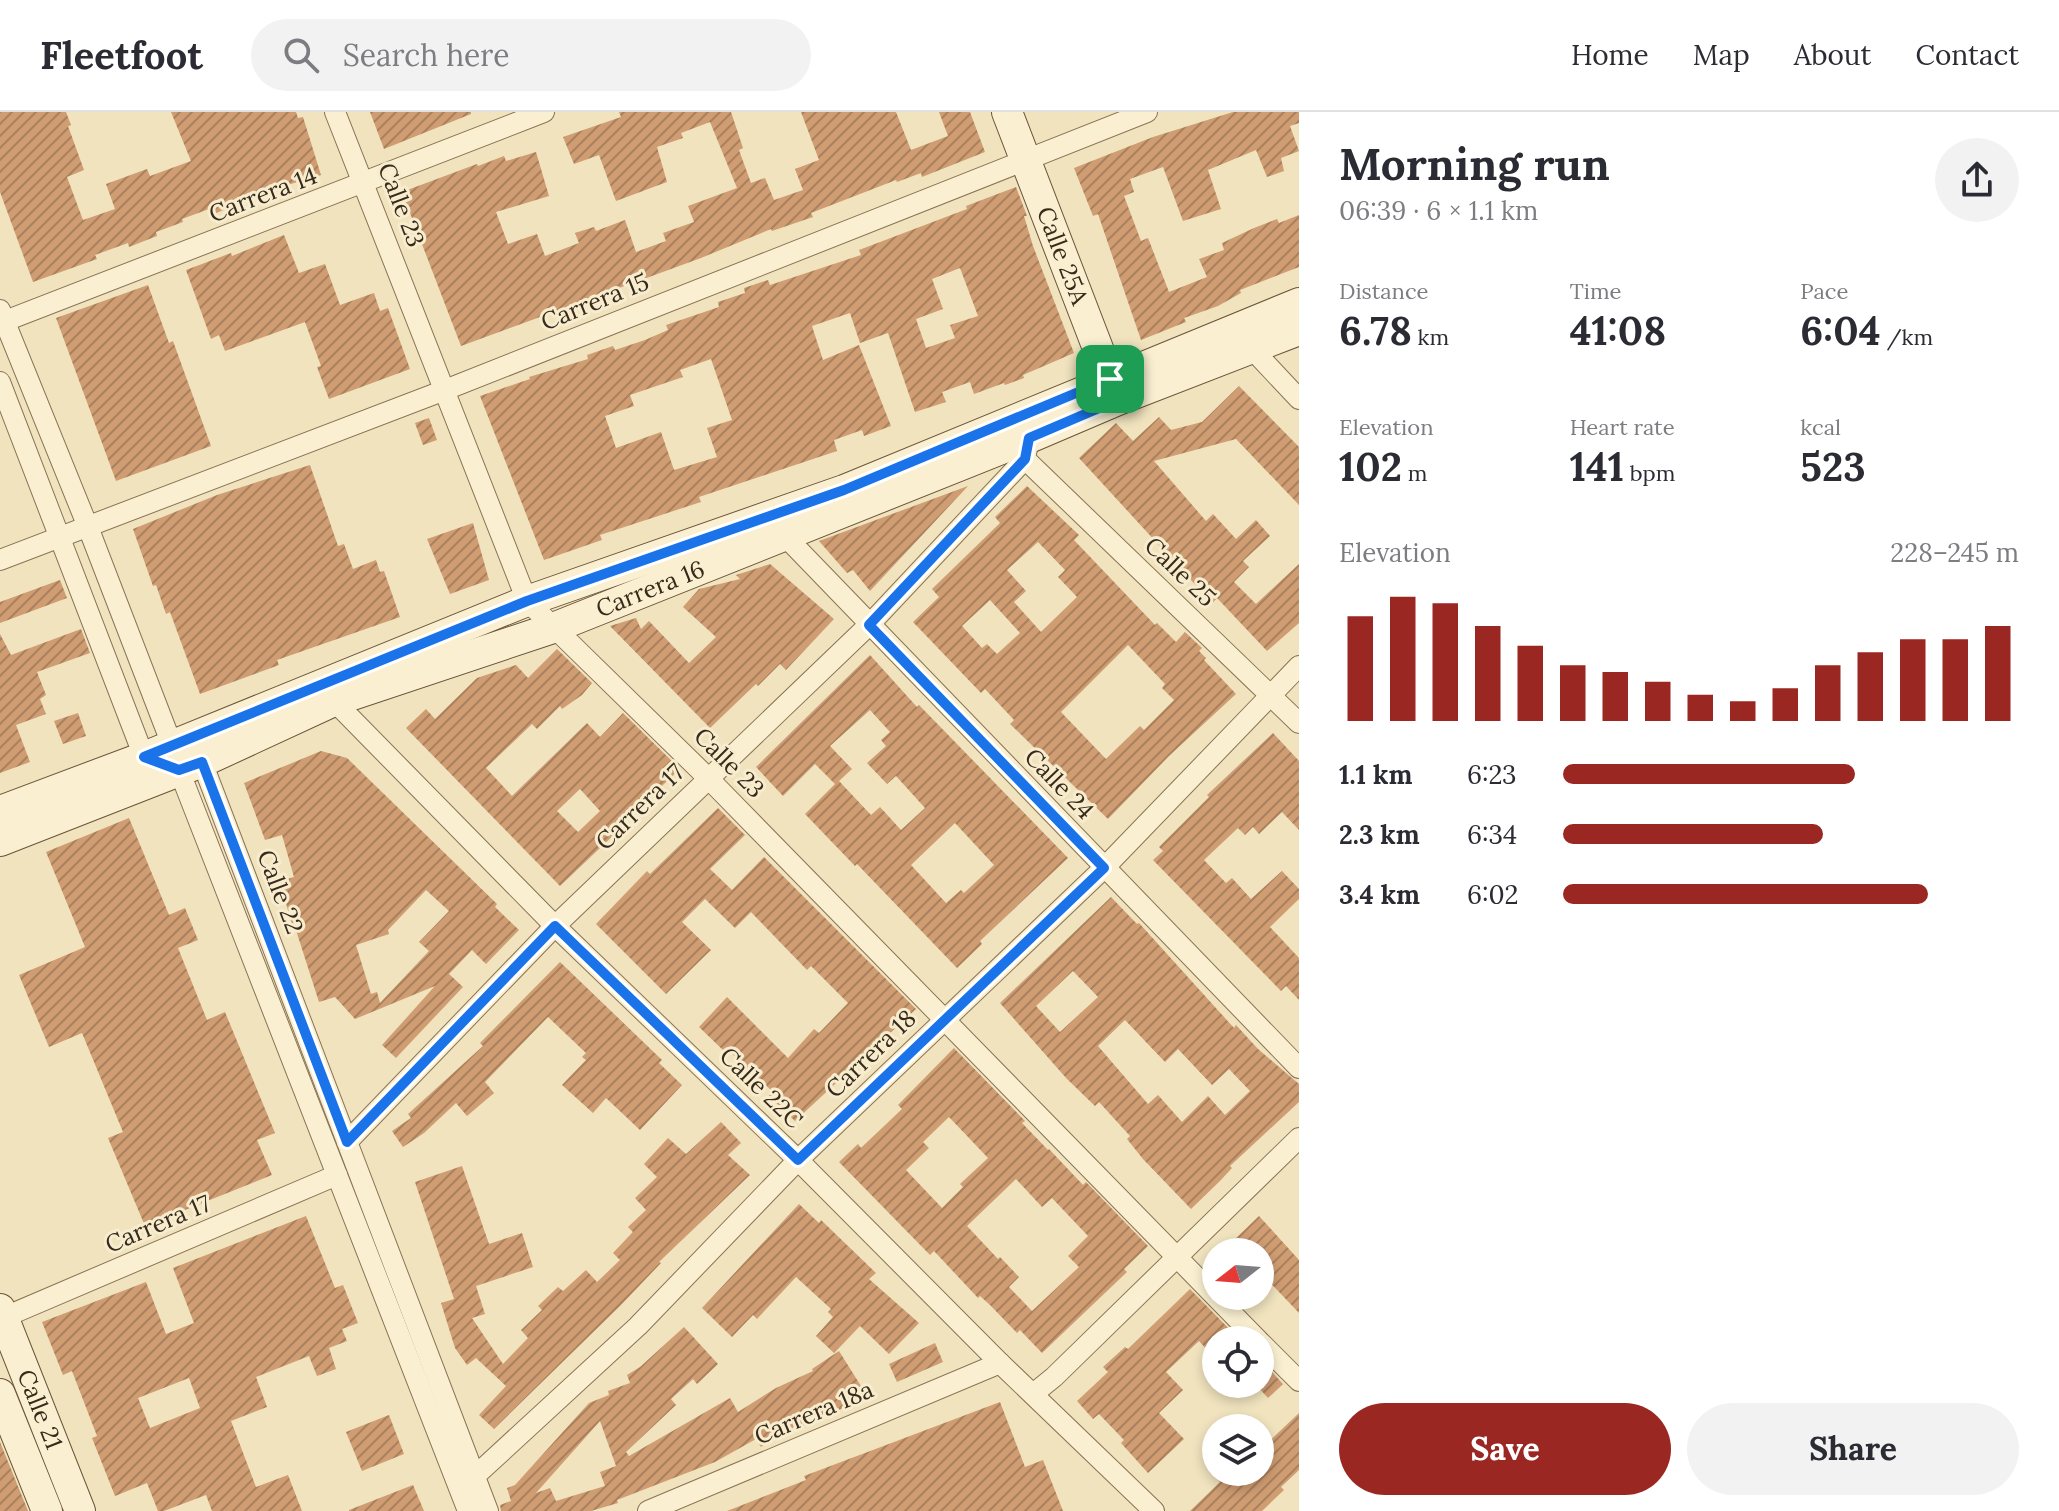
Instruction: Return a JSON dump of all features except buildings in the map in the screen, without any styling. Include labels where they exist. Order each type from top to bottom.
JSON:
[{"type":"street","name":"Calle 23","points":[[335,112],[527,601],[707,777],[1244,1326]]},
{"type":"street","name":"Carrera 14","points":[[1,318],[365,183],[544,112]]},
{"type":"street","name":"Calle 25A","points":[[1007,112],[1032,156],[1121,386]]},
{"type":"street","name":"Calle 25A","points":[[1024,112],[1032,156]]},
{"type":"street","name":"Carrera 15","points":[[0,560],[62,539],[445,390],[1147,112]]},
{"type":"street","name":"Carrera 16","points":[[0,841],[527,601],[844,490],[1121,386],[1299,303]]},
{"type":"street","name":"Calle 22","points":[[1,318],[347,1142],[488,1511]]},
{"type":"street","name":"Carrera 16","points":[[0,811],[144,757],[184,759],[334,701],[553,628],[784,535],[1027,449],[1121,386],[1252,349],[1299,330]]},
{"type":"street","points":[[1252,349],[1299,399]]},
{"type":"street","points":[[0,382],[144,757]]},
{"type":"street","name":"Carrera 17","points":[[347,1142],[555,926],[869,625],[1027,449]]},
{"type":"street","name":"Calle 25","points":[[1027,449],[1299,723]]},
{"type":"street","name":"Calle 24","points":[[784,535],[1299,1068]]},
{"type":"street","name":"Carrera 18","points":[[475,1476],[638,1326],[798,1160],[1104,868],[1299,666]]},
{"type":"street","name":"Calle 22C","points":[[334,701],[555,926],[1154,1511]]},
{"type":"street","name":"Calle 22","points":[[184,759],[337,1175],[468,1511]]},
{"type":"street","points":[[1033,1394],[1177,1259],[1299,1138]]},
{"type":"street","name":"Carrera 17","points":[[1,1315],[337,1175]]},
{"type":"street","name":"Calle 21","points":[[1,1315],[80,1511]]},
{"type":"street","name":"Calle 23","points":[[1274,1356],[1299,1381]]},
{"type":"street","name":"Carrera 18a","points":[[648,1511],[1000,1363]]},
{"type":"street","name":"Calle 21","points":[[0,1394],[47,1511]]},
{"type":"route","points":[[1124,373],[1132,394],[1029,438],[1025,459],[869,625],[1104,868],[798,1160],[555,926],[347,1142],[202,762],[179,770],[144,757],[527,601],[844,490],[1110,379],[1124,373]]}]
